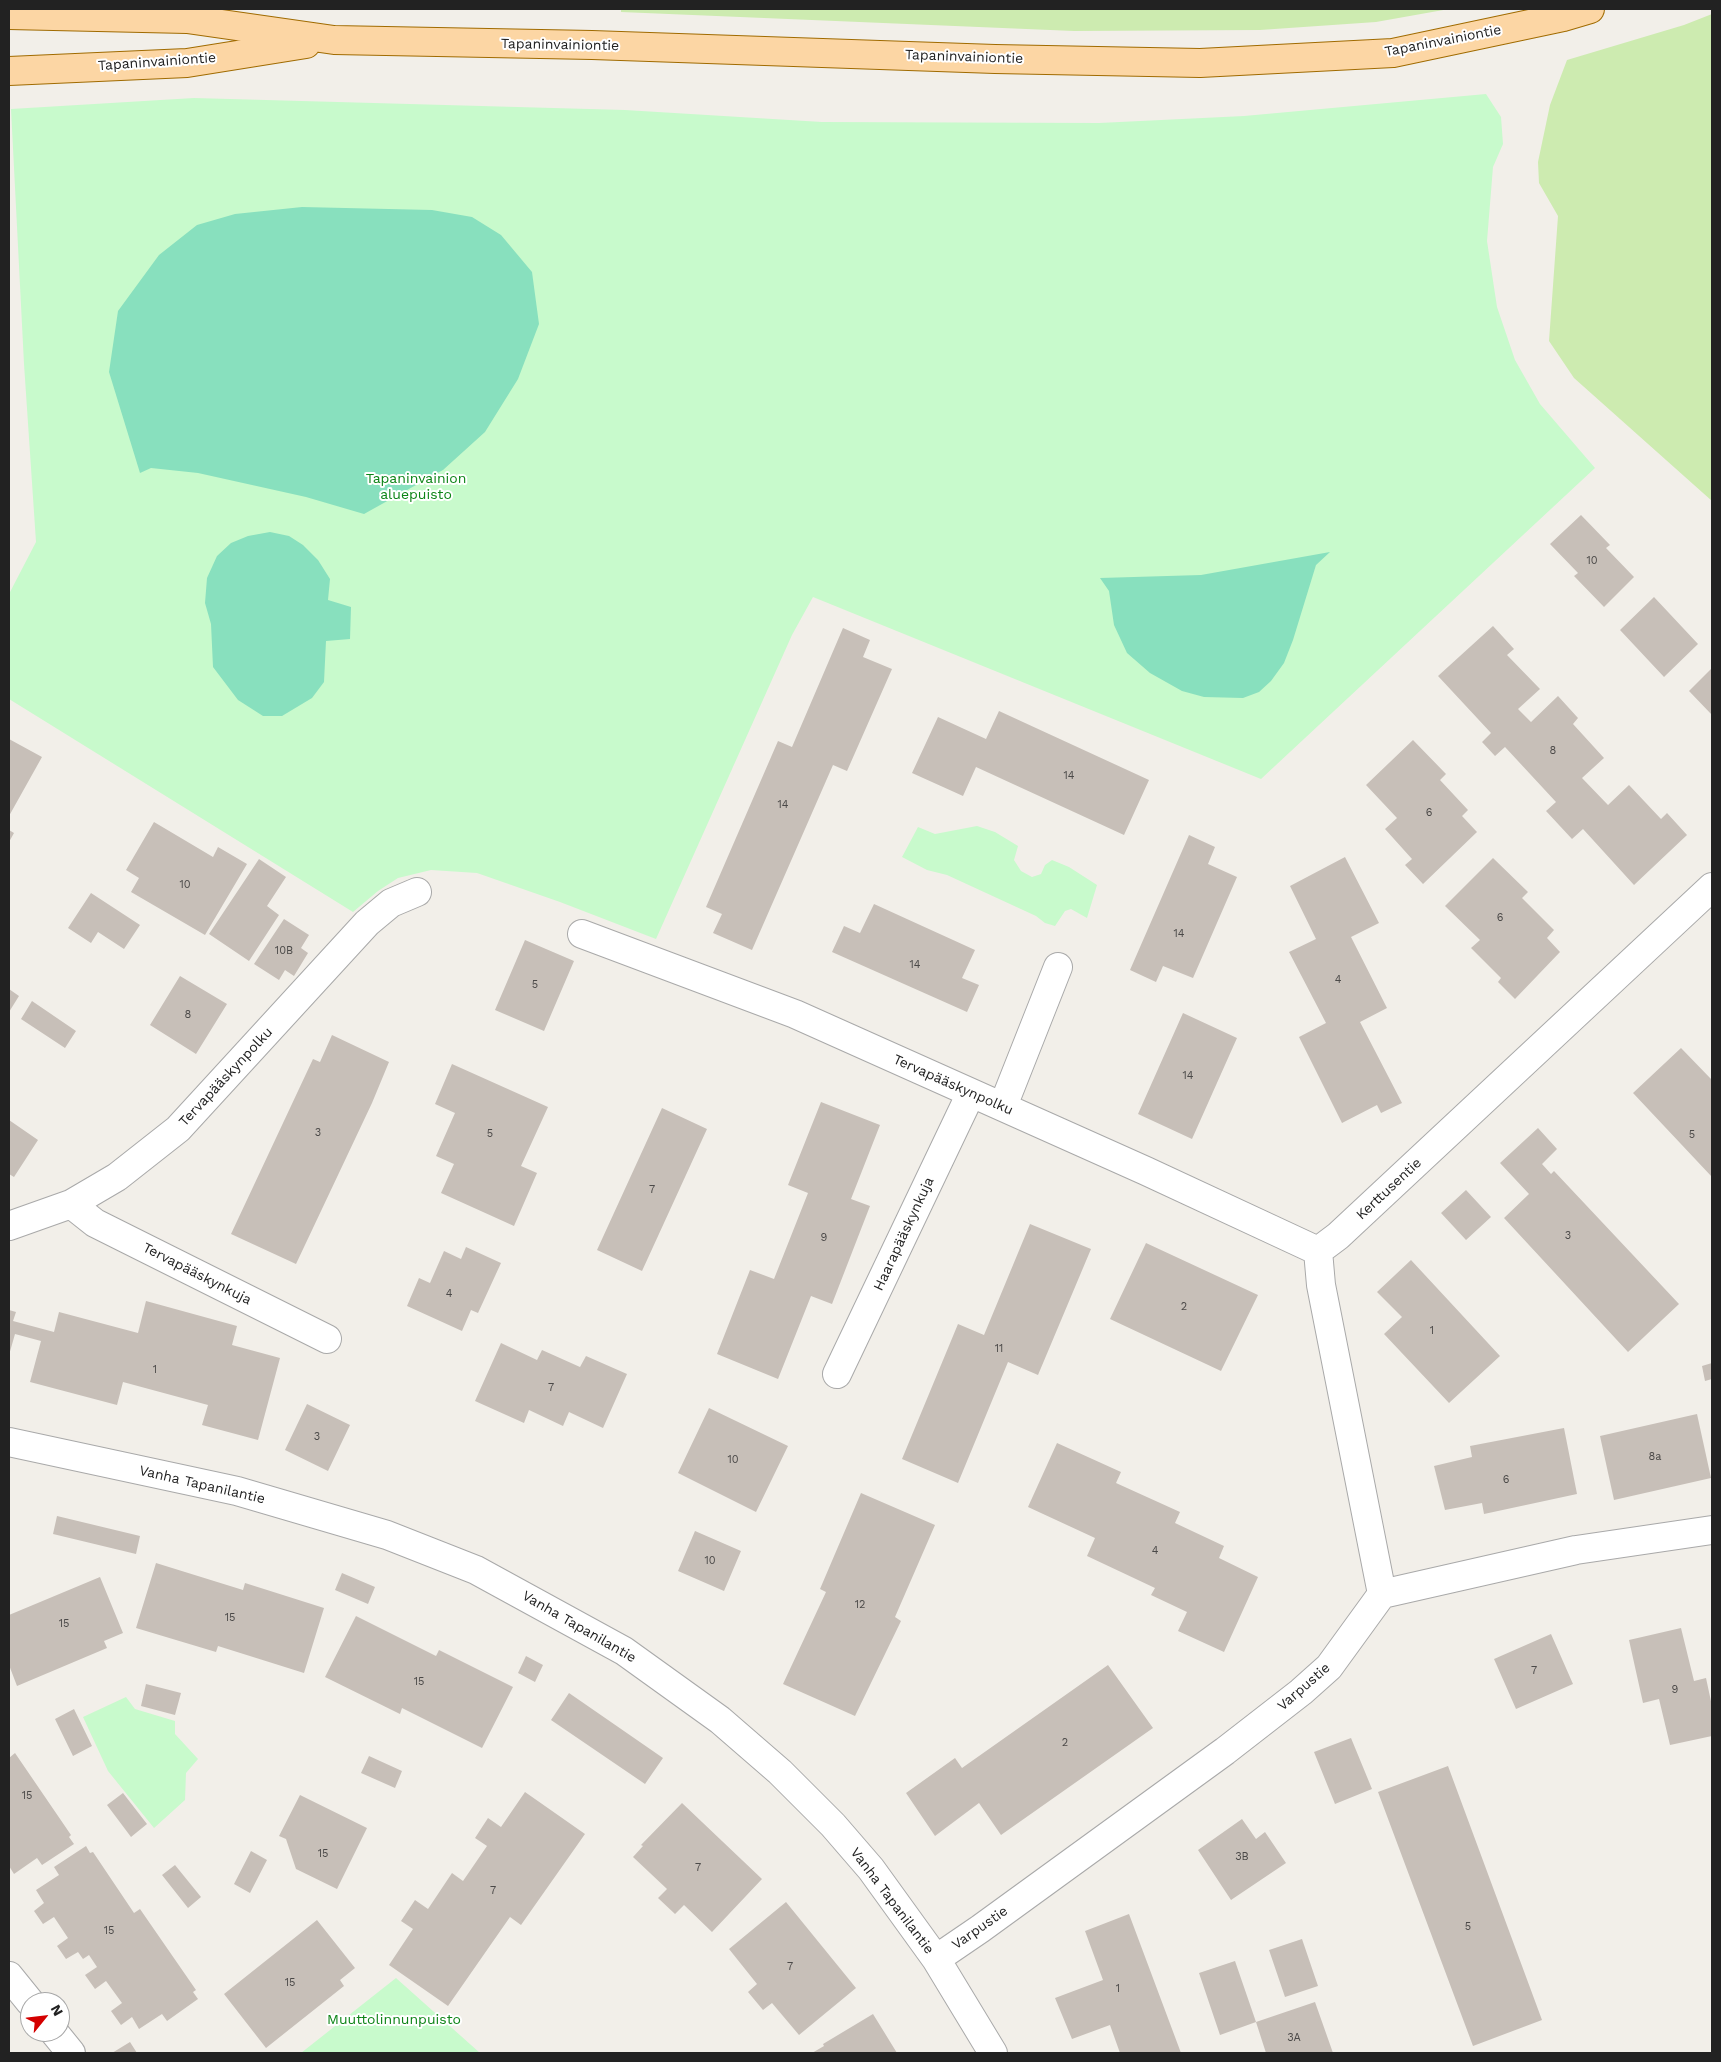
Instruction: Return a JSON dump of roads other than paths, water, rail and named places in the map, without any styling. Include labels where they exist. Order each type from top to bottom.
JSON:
[{"type":"main road","name":"Tapaninvainiontie","points":[[9,15],[187,19],[334,40],[592,45],[995,59],[1200,63],[1393,52],[1563,17],[1590,9]]},
{"type":"main road","name":"Tapaninvainiontie","points":[[9,71],[187,62],[334,40]]},
{"type":"street","name":"Kerttusentie","points":[[1318,1251],[1338,1236],[1712,887]]},
{"type":"street","name":"Tervapääskynpolku","points":[[9,1226],[71,1204],[117,1177],[178,1129],[367,923],[391,903],[417,892]]},
{"type":"street","name":"Tervapääskynpolku","points":[[582,934],[784,1009],[1003,1106],[1318,1251]]},
{"type":"street","points":[[1003,1106],[1058,967]]},
{"type":"street","name":"Haarapääskynkuja","points":[[837,1374],[971,1093]]},
{"type":"street","name":"Tervapääskynkuja","points":[[71,1204],[95,1223],[327,1339]]},
{"type":"street","points":[[1318,1251],[1321,1285],[1382,1594],[1576,1550],[1712,1530]]},
{"type":"street","name":"Vanha Tapanilantie","points":[[9,1442],[237,1491],[387,1535],[476,1570],[624,1651],[720,1720],[780,1772],[833,1825],[872,1869],[936,1959],[993,2053]]},
{"type":"street","name":"Varpustie","points":[[936,1959],[1217,1756],[1301,1692],[1329,1667],[1382,1594]]},
{"type":"street","points":[[9,1976],[22,1992]]},
{"type":"street","points":[[63,2042],[72,2053]]},
{"type":"park label","name":"Tapaninvainion aluepuisto","points":[[416,488]]},
{"type":"park label","name":"Muuttolinnunpuisto","points":[[394,2020]]}]
